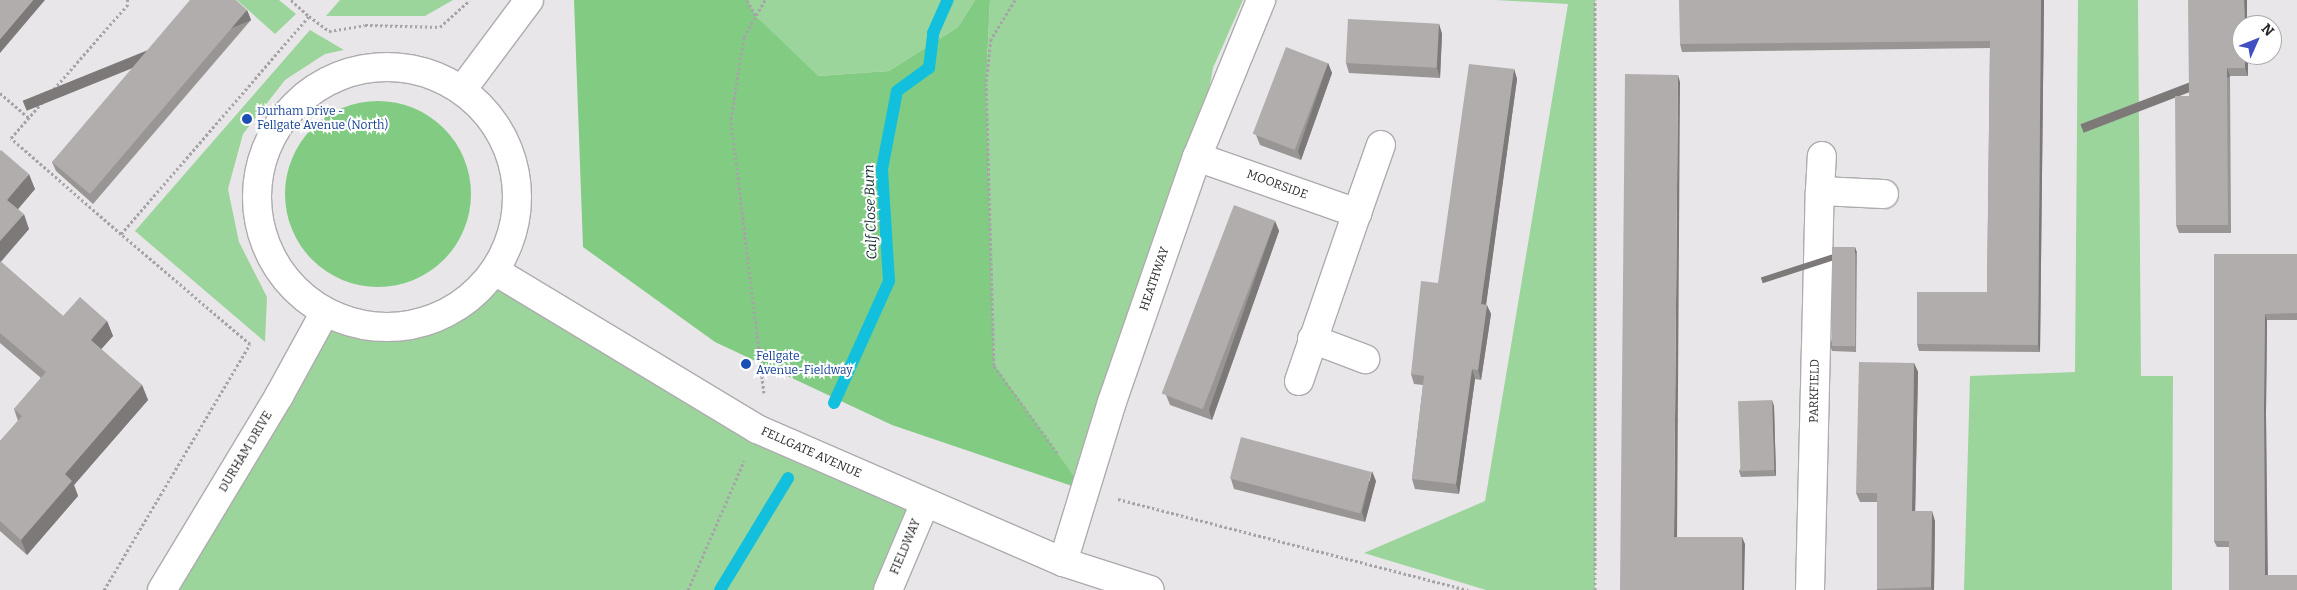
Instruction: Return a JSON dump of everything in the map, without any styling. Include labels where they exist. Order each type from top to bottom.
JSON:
[{"type":"street","points":[[462,90],[529,0]]},
{"type":"street","name":"HEATHWAY","points":[[1063,562],[1084,490],[1197,157],[1261,0]]},
{"type":"street","points":[[393,66],[429,73],[462,90],[487,113],[505,142],[516,174],[518,208],[510,241],[495,271],[472,298],[450,312],[408,327],[374,328],[325,312],[291,283],[264,244],[256,208],[258,171],[270,136],[292,106],[322,84],[356,70],[393,66]]},
{"type":"street","points":[[1299,381],[1312,339],[1381,145]]},
{"type":"street","name":"PARKFIELD","points":[[1810,590],[1822,156]]},
{"type":"street","name":"MOORSIDE","points":[[1197,157],[1357,214]]},
{"type":"street","points":[[1820,191],[1884,194]]},
{"type":"street","name":"FELLGATE AVENUE","points":[[495,271],[757,430],[1063,562],[1150,590]]},
{"type":"street","name":"DURHAM DRIVE","points":[[162,590],[279,396],[325,312]]},
{"type":"street","points":[[1312,339],[1365,359]]},
{"type":"street","name":"FIELDWAY","points":[[888,590],[925,503]]},
{"type":"path","points":[[291,0],[329,31],[365,25],[440,26],[470,0]]},
{"type":"path","points":[[746,0],[756,16]]},
{"type":"path","points":[[688,590],[757,430],[765,387],[731,119],[744,37],[765,0]]},
{"type":"path","points":[[1015,0],[991,39],[986,83],[994,366],[1084,490],[1468,590]]},
{"type":"path","points":[[1595,0],[1595,590]]},
{"type":"path","points":[[104,590],[250,344],[11,138],[30,119],[129,1]]},
{"type":"path","points":[[121,234],[309,16]]},
{"type":"path","points":[[0,93],[30,119]]},
{"type":"green space","points":[[237,0],[279,0],[296,14],[275,34]]},
{"type":"green space","points":[[340,0],[453,0],[425,16],[326,16]]},
{"type":"green space","points":[[574,0],[747,0],[756,16],[818,76],[889,71],[958,27],[975,0],[990,0],[986,83],[994,365],[1084,490],[892,425],[715,342],[583,247]]},
{"type":"green space","points":[[747,0],[975,0],[958,27],[889,71],[817,76],[756,16]]},
{"type":"green space","points":[[990,0],[1243,0],[1213,68],[1197,157],[1084,490],[994,366],[986,83]]},
{"type":"green space","points":[[1495,0],[1595,0],[1595,590],[1486,590],[1364,553],[1485,501],[1568,4]]},
{"type":"green space","points":[[2078,0],[2138,0],[2141,376],[2173,376],[2172,590],[1964,590],[1970,376],[2075,372]]},
{"type":"green space","points":[[310,30],[344,50],[325,54],[285,80],[243,134],[228,189],[239,242],[267,297],[265,342],[135,231]]},
{"type":"green space","points":[[378,101],[396,103],[413,108],[422,112],[444,128],[460,150],[464,159],[469,176],[471,194],[469,212],[464,229],[460,238],[444,260],[422,276],[413,280],[396,285],[378,287],[360,285],[343,280],[334,276],[312,260],[296,238],[292,229],[287,212],[285,194],[287,176],[292,159],[296,150],[312,128],[334,112],[343,108],[360,103]]},
{"type":"green space","points":[[495,271],[678,381],[925,503],[884,590],[162,590],[325,312],[373,328],[409,327],[443,316],[472,298]]},
{"type":"building","points":[[0,0],[33,0],[0,39]]},
{"type":"building","points":[[190,0],[236,0],[247,10],[90,194],[52,162]]},
{"type":"building","points":[[1679,0],[2041,0],[2038,345],[1917,344],[1917,292],[1987,292],[1990,41],[1680,44]]},
{"type":"building","points":[[2188,0],[2244,0],[2245,15],[2232,15],[2232,65],[2245,65],[2245,68],[2227,68],[2228,225],[2176,225],[2175,96],[2189,96]]},
{"type":"building","points":[[1348,19],[1439,24],[1437,68],[1346,63]]},
{"type":"building","points":[[1286,47],[1328,63],[1295,150],[1253,134]]},
{"type":"building","points":[[1469,64],[1514,69],[1481,304],[1487,305],[1478,370],[1472,369],[1456,484],[1412,479],[1424,376],[1411,374],[1421,281],[1438,283]]},
{"type":"building","points":[[1625,74],[1678,75],[1674,537],[1742,537],[1742,590],[1620,590]]},
{"type":"building","points":[[0,151],[29,174],[7,200],[24,214],[0,241]]},
{"type":"building","points":[[1234,205],[1275,221],[1203,409],[1162,394]]},
{"type":"building","points":[[1832,247],[1855,247],[1855,346],[1832,346]]},
{"type":"building","points":[[2214,254],[2297,254],[2297,313],[2265,314],[2264,406],[2265,575],[2297,575],[2297,590],[2229,590],[2229,541],[2214,541]]},
{"type":"building","points":[[0,261],[63,316],[80,297],[107,321],[91,340],[142,385],[65,474],[72,481],[21,540],[0,521],[0,441],[22,416],[14,409],[46,372],[0,333]]},
{"type":"building","points":[[1859,362],[1914,363],[1912,511],[1932,511],[1931,587],[1877,589],[1877,493],[1856,493]]},
{"type":"building","points":[[1772,400],[1774,470],[1740,471],[1738,401]]},
{"type":"building","points":[[1241,437],[1371,472],[1360,513],[1230,479]]},
{"type":"waterway","name":"Calf Close Burn","points":[[834,403],[889,281],[882,169],[897,91],[929,68],[933,33],[948,0]]},
{"type":"waterway","name":"Calf Close Burn","points":[[720,590],[788,478]]},
{"type":"place","name":"Durham Drive - Fellgate Avenue (North)","points":[[247,119]]},
{"type":"place","name":"Fellgate Avenue-Fieldway","points":[[746,364]]}]
